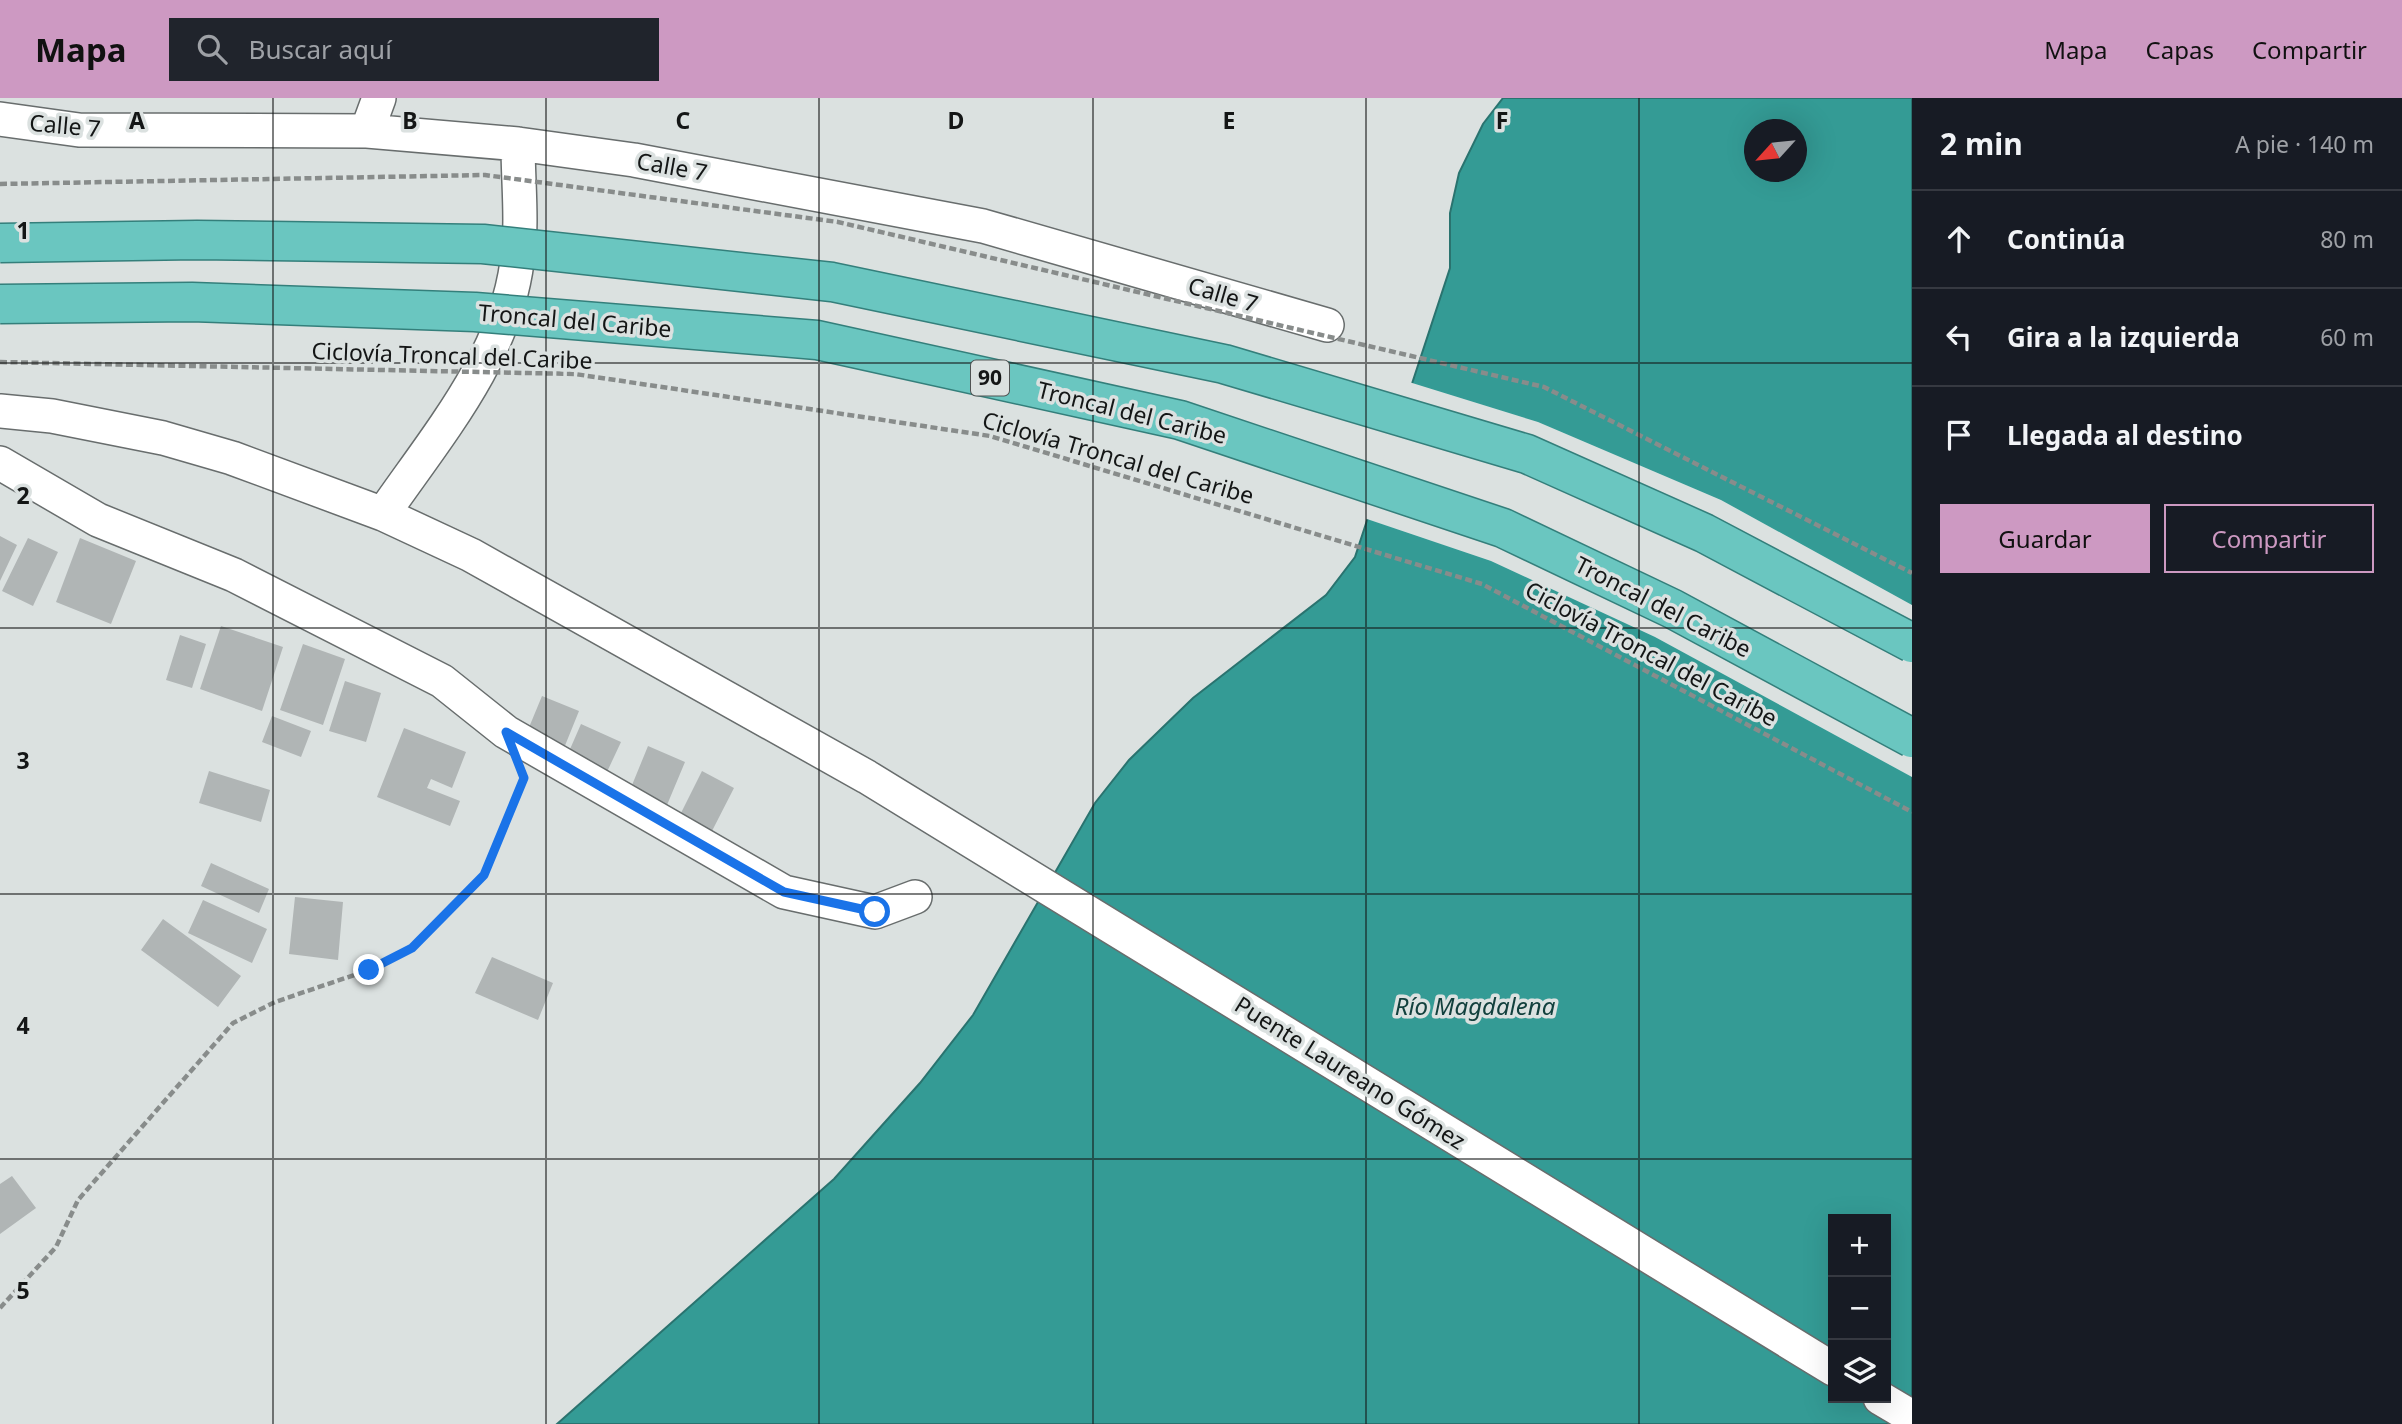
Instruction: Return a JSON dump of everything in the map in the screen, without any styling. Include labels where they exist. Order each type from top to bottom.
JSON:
[{"type":"highway","points":[[0,243],[197,240],[483,244],[859,287],[1224,364],[1527,454],[1704,533],[1912,643]]},
{"type":"highway","name":"Troncal del Caribe","points":[[0,304],[192,302],[475,312],[817,340],[1180,420],[1503,528],[1673,609],[1912,738]]},
{"type":"street","points":[[367,131],[379,98]]},
{"type":"street","name":"Calle 7","points":[[0,119],[79,130],[367,131],[518,144],[634,160],[983,226],[1327,325]]},
{"type":"street","points":[[383,514],[448,420],[501,332],[518,261],[518,144]]},
{"type":"street","name":"Puente Laureano Gómez","points":[[0,411],[52,416],[163,438],[232,458],[383,514],[471,555],[867,777],[1828,1366]]},
{"type":"street","points":[[0,463],[98,520],[234,575],[442,681],[506,732],[784,892],[875,912],[915,897]]},
{"type":"street","points":[[1888,1403],[1912,1417]]},
{"type":"path","name":"Ciclovía Troncal del Caribe","points":[[0,362],[575,374],[990,436],[1482,584],[1912,812]]},
{"type":"path","points":[[0,1308],[56,1247],[78,1200],[233,1023],[275,1002],[369,970],[412,948],[484,875],[524,778],[506,732]]},
{"type":"water","name":"Río Magdalena","points":[[1503,98],[1912,98],[1912,1424],[557,1424],[834,1179],[920,1083],[973,1015],[1095,803],[1129,760],[1193,698],[1326,595],[1355,557],[1450,268],[1450,213],[1459,173],[1483,124]]},
{"type":"pier","points":[[1409,382],[1538,422],[1721,500],[1912,605],[1912,777],[1655,637],[1491,561],[1364,518]]},
{"type":"building","points":[[0,536],[17,545],[0,581]]},
{"type":"building","points":[[28,538],[58,552],[33,606],[2,591]]},
{"type":"building","points":[[80,538],[136,561],[111,624],[56,602]]},
{"type":"building","points":[[221,626],[283,647],[262,711],[200,689]]},
{"type":"building","points":[[180,635],[206,644],[192,688],[166,680]]},
{"type":"building","points":[[303,644],[345,659],[323,725],[280,710]]},
{"type":"building","points":[[345,681],[381,693],[366,742],[329,731]]},
{"type":"building","points":[[542,696],[579,711],[562,753],[525,737]]},
{"type":"building","points":[[272,716],[311,731],[301,757],[262,742]]},
{"type":"building","points":[[581,724],[621,742],[606,774],[567,756]]},
{"type":"building","points":[[404,728],[466,752],[452,788],[431,779],[427,788],[460,801],[450,826],[377,797]]},
{"type":"building","points":[[648,746],[685,762],[667,805],[630,790]]},
{"type":"building","points":[[209,771],[270,790],[261,822],[199,803]]},
{"type":"building","points":[[702,771],[734,788],[712,831],[680,815]]},
{"type":"building","points":[[211,863],[269,889],[259,913],[201,886]]},
{"type":"building","points":[[295,897],[343,902],[338,960],[289,954]]},
{"type":"building","points":[[203,900],[267,929],[252,963],[188,933]]},
{"type":"building","points":[[163,919],[241,976],[218,1007],[141,950]]},
{"type":"building","points":[[492,957],[553,983],[538,1020],[475,993]]},
{"type":"building","points":[[12,1176],[36,1208],[0,1234],[0,1184]]},
{"type":"route","points":[[369,970],[412,948],[484,875],[524,778],[506,732],[784,892],[875,912]]}]
